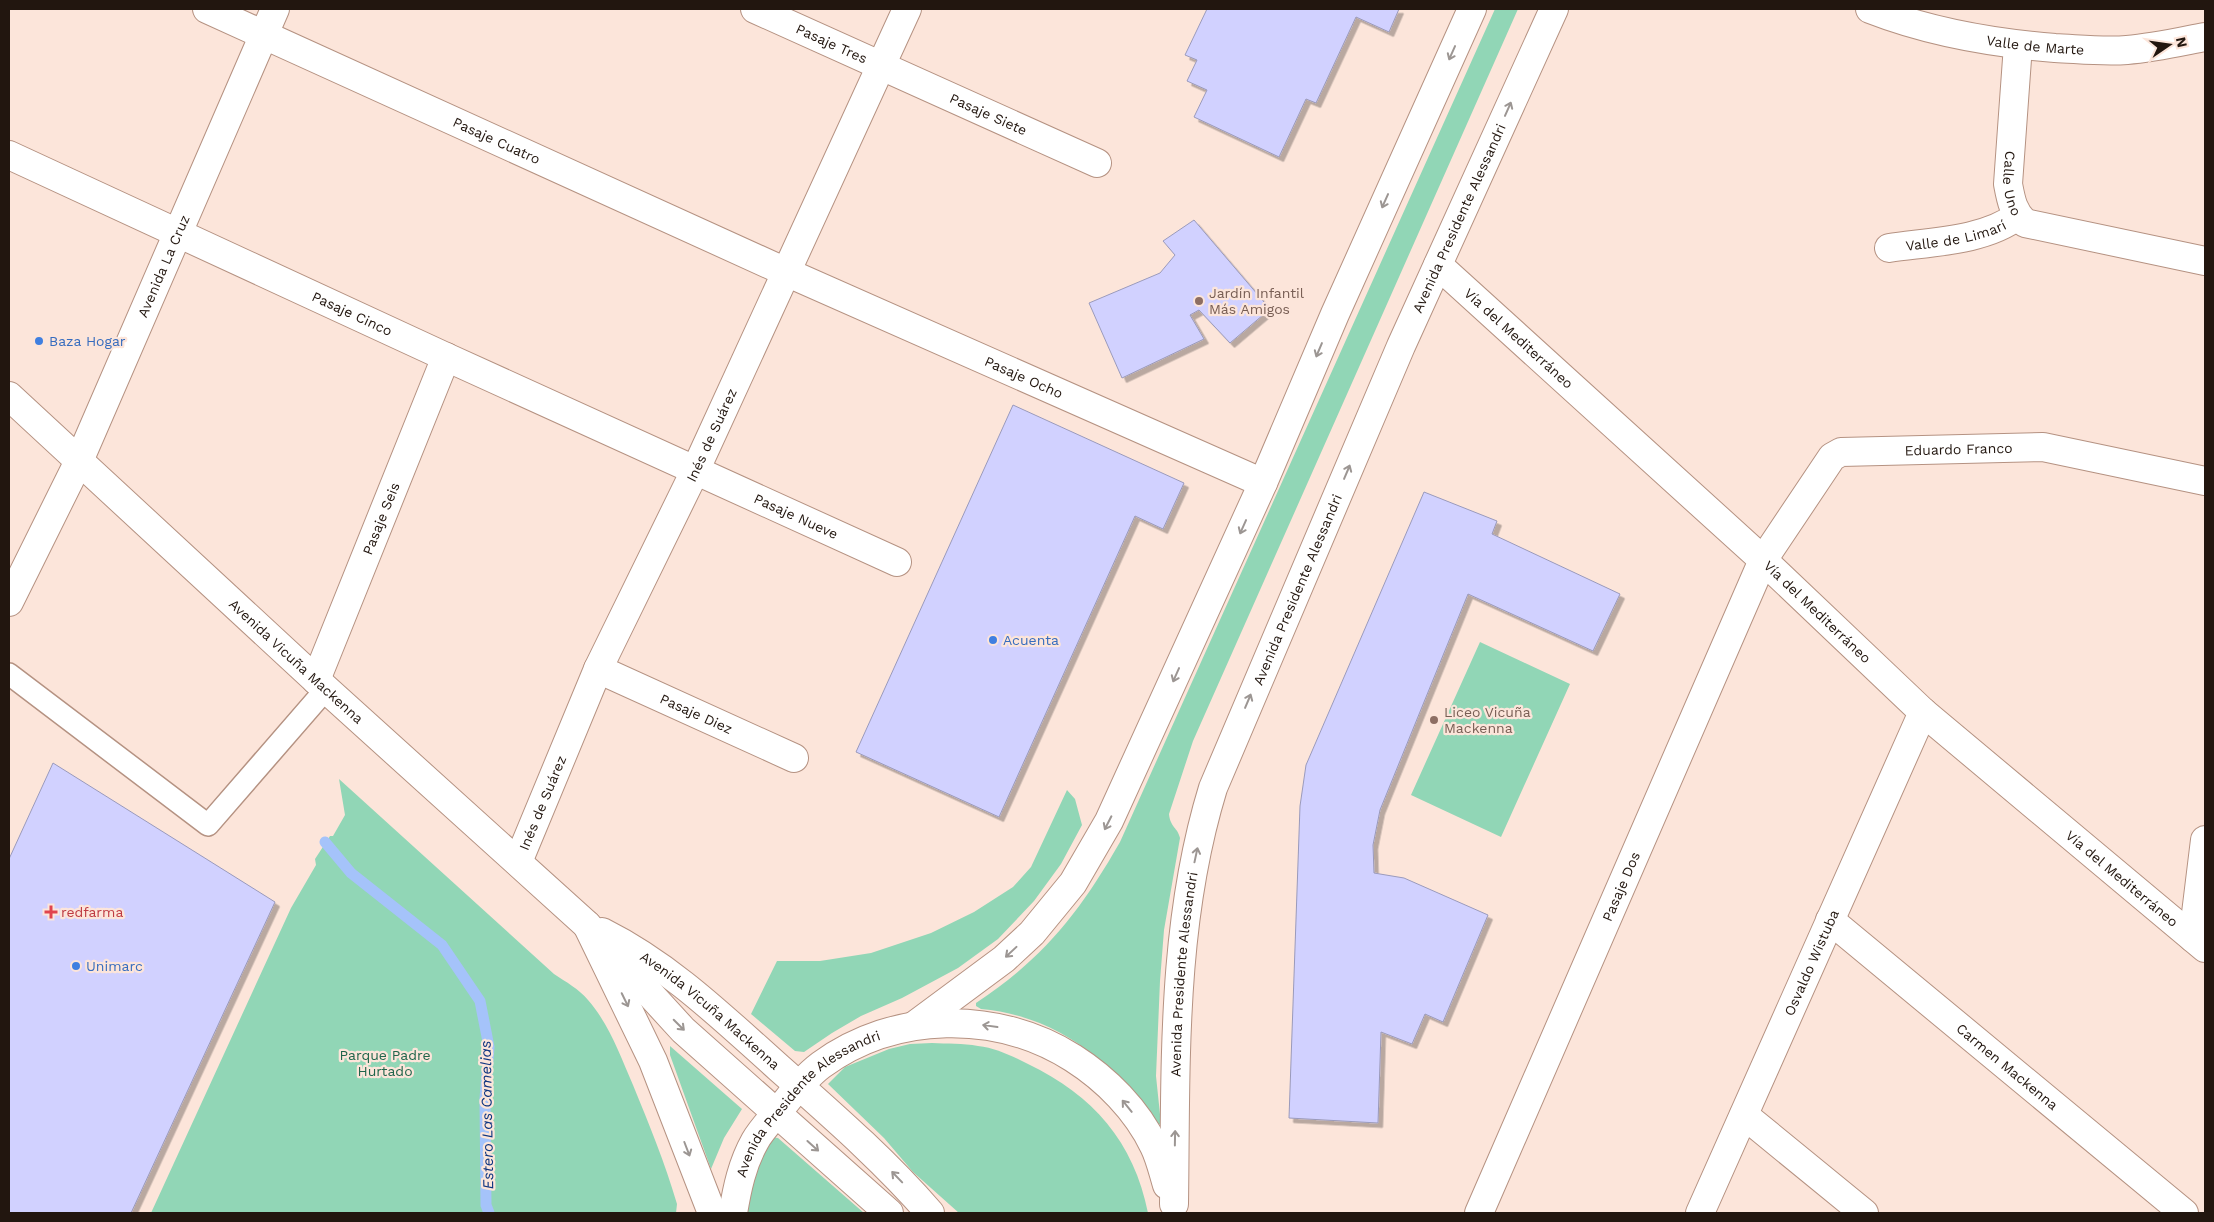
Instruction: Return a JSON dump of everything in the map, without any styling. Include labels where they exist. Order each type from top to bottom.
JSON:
[{"type":"street","name":"Pasaje Cuatro","points":[[207,9],[786,272]]},
{"type":"street","name":"Avenida La Cruz","points":[[9,602],[79,461],[276,9]]},
{"type":"street","name":"Pasaje Tres","points":[[756,9],[881,66]]},
{"type":"street","name":"Inés de Suárez","points":[[518,862],[598,669],[695,471],[906,9]]},
{"type":"street","name":"Avenida Presidente Alessandri","points":[[915,1025],[1004,959],[1032,933],[1054,908],[1091,855],[1109,821],[1263,483],[1335,314],[1472,9]]},
{"type":"street","name":"Avenida Presidente Alessandri","points":[[1174,1209],[1178,974],[1188,894],[1206,811],[1226,754],[1287,611],[1438,265],[1554,9]]},
{"type":"street","name":"Valle de Marte","points":[[1870,9],[1941,31],[1974,39],[2018,45],[2083,50],[2126,50],[2205,37]]},
{"type":"street","name":"Calle Uno","points":[[2018,45],[2008,184],[2012,206],[2018,216],[2025,222],[2205,261]]},
{"type":"street","name":"Pasaje Siete","points":[[881,66],[1097,163]]},
{"type":"street","name":"Pasaje Cinco","points":[[9,155],[695,471]]},
{"type":"street","name":"Valle de Limarí","points":[[1889,248],[1985,233],[2018,216]]},
{"type":"street","name":"Vía del Mediterráneo","points":[[1438,265],[1763,560],[1923,712],[2199,943]]},
{"type":"street","name":"Pasaje Ocho","points":[[786,272],[1263,483]]},
{"type":"street","name":"Pasaje Seis","points":[[321,684],[446,357]]},
{"type":"street","name":"Avenida Vicuña Mackenna","points":[[9,396],[321,684],[587,925],[683,1030],[890,1213]]},
{"type":"street","name":"Eduardo Franco","points":[[1763,560],[1832,457],[1841,452],[2043,447],[2205,481]]},
{"type":"street","name":"Pasaje Nueve","points":[[695,471],[897,562]]},
{"type":"street","name":"Pasaje Dos","points":[[1479,1213],[1763,560]]},
{"type":"street","name":"Pasaje Diez","points":[[598,669],[794,758]]},
{"type":"street","name":"Osvaldo Wistuba","points":[[1700,1213],[1923,712]]},
{"type":"street","points":[[2199,943],[2205,840]]},
{"type":"street","name":"Carmen Mackenna","points":[[1830,920],[2184,1213]]},
{"type":"street","name":"Avenida Vicuña Mackenna","points":[[587,925],[652,960],[679,980],[883,1162],[930,1213]]},
{"type":"street","points":[[587,925],[645,1044],[712,1213]]},
{"type":"street","name":"Avenida Presidente Alessandri","points":[[733,1213],[739,1178],[755,1141],[799,1086],[821,1065],[850,1047],[882,1034],[915,1025],[963,1022],[1010,1029],[1054,1046],[1095,1072],[1128,1106],[1154,1146],[1174,1209]]},
{"type":"street","points":[[1744,1115],[1864,1213]]},
{"type":"lane","points":[[9,674],[208,825],[321,684]]},
{"type":"green space","points":[[1495,9],[1518,9],[1193,741],[1169,814],[1171,822],[1180,838],[1164,930],[1160,981],[1156,1076],[1161,1124],[1158,1124],[1122,1081],[1082,1046],[1059,1032],[1035,1021],[1009,1013],[981,1009],[976,1006],[976,1003],[1022,969],[1058,932],[1075,912],[1120,842]]},
{"type":"green space","points":[[1480,642],[1570,684],[1501,837],[1411,795]]},
{"type":"green space","name":"Parque Padre Hurtado","points":[[339,779],[554,974],[581,992],[595,1009],[614,1040],[651,1129],[677,1204],[676,1213],[151,1213],[291,908],[316,865],[315,859],[330,836],[333,836],[345,815]]},
{"type":"green space","points":[[1067,790],[1075,799],[1082,825],[1061,864],[1034,901],[998,939],[958,968],[902,998],[861,1016],[804,1052],[795,1051],[751,1014],[777,961],[820,961],[871,953],[931,933],[974,912],[1013,887],[1031,867]]},
{"type":"green space","points":[[910,1044],[972,1045],[998,1050],[1051,1076],[1072,1090],[1091,1106],[1121,1143],[1141,1187],[1148,1213],[959,1213],[913,1172],[884,1138],[828,1084],[845,1067],[889,1049]]},
{"type":"green space","points":[[670,1046],[742,1109],[724,1138],[711,1169],[670,1055]]},
{"type":"green space","points":[[770,1137],[778,1138],[864,1213],[745,1213],[753,1174]]},
{"type":"building","points":[[1207,9],[1399,9],[1389,32],[1356,17],[1316,103],[1306,99],[1279,157],[1194,117],[1207,90],[1187,81],[1197,60],[1185,55]]},
{"type":"building","points":[[1194,220],[1270,309],[1230,343],[1199,310],[1190,315],[1204,339],[1122,378],[1089,303],[1160,273],[1175,255],[1163,241]]},
{"type":"building","name":"Acuenta","points":[[1013,405],[1184,483],[1163,529],[1135,516],[999,817],[856,752]]},
{"type":"building","points":[[1424,492],[1497,521],[1492,534],[1620,594],[1593,651],[1468,594],[1380,810],[1373,845],[1374,873],[1404,878],[1488,915],[1443,1022],[1425,1014],[1412,1044],[1381,1032],[1378,1123],[1289,1118],[1300,806],[1306,765]]},
{"type":"building","points":[[53,763],[275,902],[131,1213],[9,1213],[9,859]]},
{"type":"waterway","name":"Estero Las Camelias","points":[[325,842],[351,873],[442,945],[480,1001],[489,1047],[485,1099],[486,1205],[489,1213]]},
{"type":"place","name":"Jardín Infantil Más Amigos","points":[[1199,301]]},
{"type":"place","name":"Baza Hogar","points":[[39,341]]},
{"type":"place","name":"Acuenta","points":[[993,640]]},
{"type":"place","name":"Liceo Vicuña Mackenna","points":[[1434,720]]},
{"type":"place","name":"redfarma","points":[[51,912]]},
{"type":"place","name":"Unimarc","points":[[76,966]]}]
